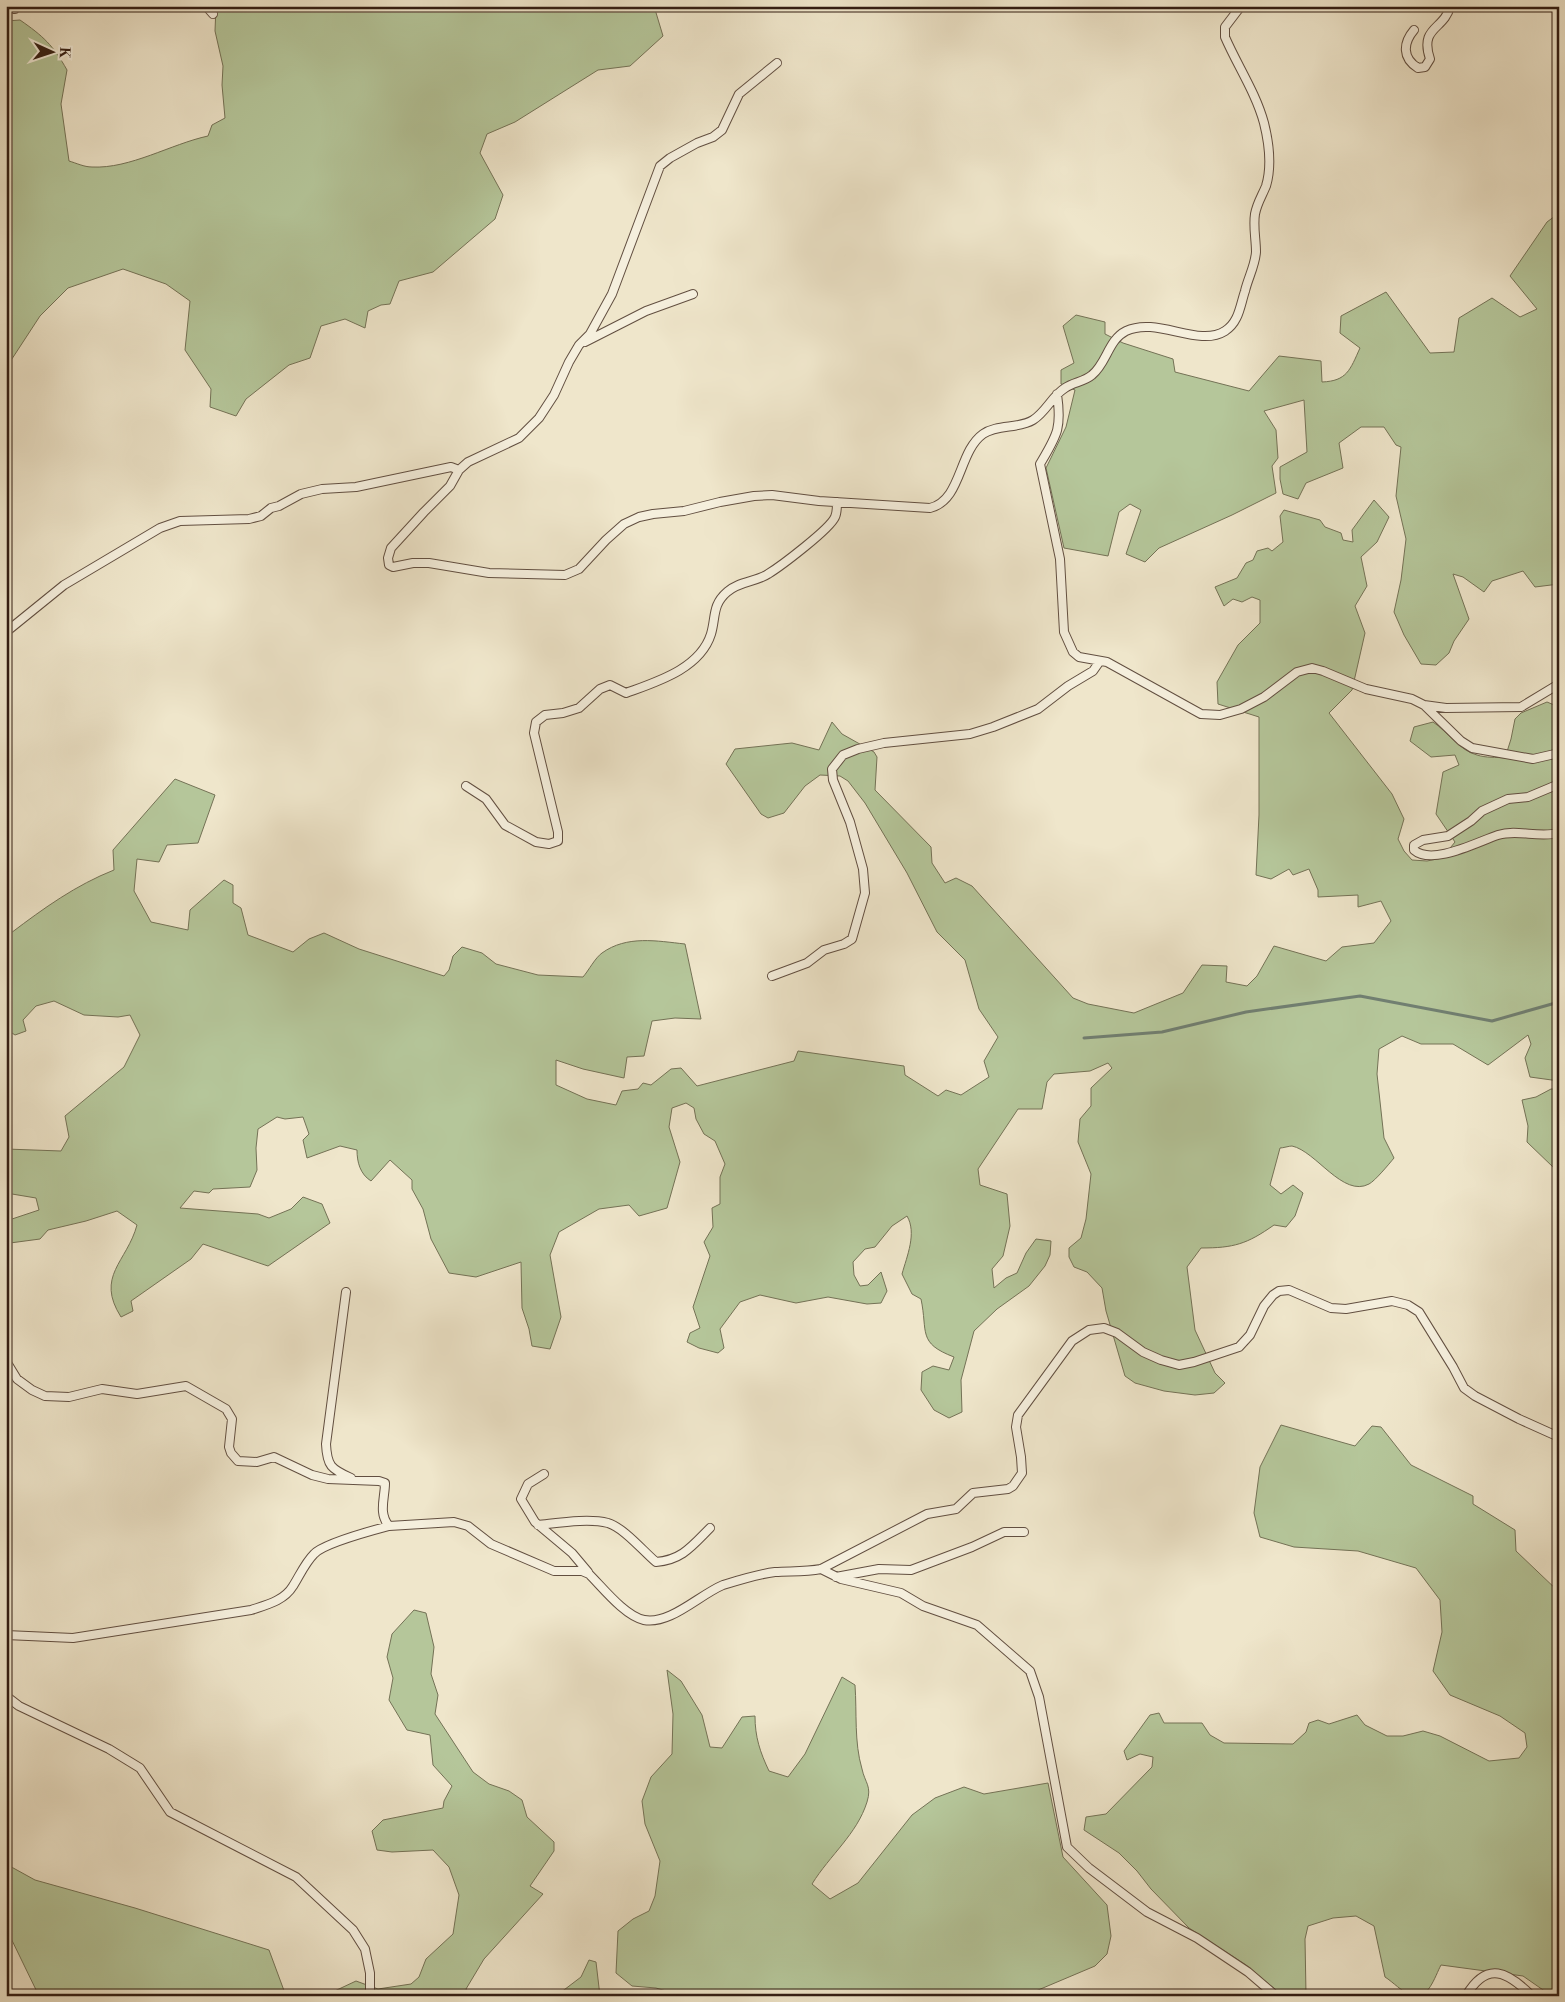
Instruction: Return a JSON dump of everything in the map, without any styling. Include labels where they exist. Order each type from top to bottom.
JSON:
[{"type":"street","points":[[6,8],[14,9],[17,6]]},
{"type":"street","points":[[206,6],[213,14]]},
{"type":"street","points":[[777,63],[739,94],[722,130],[670,158],[660,166],[612,294],[590,334],[579,345],[554,395],[539,418],[519,438],[468,462],[459,470],[450,486],[392,548],[388,558],[389,565],[393,567],[413,563],[429,563],[488,573],[565,575],[579,569],[624,524],[639,517],[684,512],[720,502],[772,494],[837,502],[930,508],[940,506],[952,488],[973,445],[983,434],[1034,420],[1050,405],[1057,394],[1066,387],[1081,382],[1097,370],[1104,362],[1114,340],[1125,332],[1139,327],[1166,329],[1202,336],[1224,331],[1234,323],[1242,306],[1256,252],[1254,225],[1257,201],[1265,189],[1270,159],[1261,116],[1225,37],[1225,27],[1240,6]]},
{"type":"street","points":[[1414,30],[1407,39],[1406,53],[1410,64],[1418,68],[1425,67],[1430,59],[1426,49],[1428,38],[1434,27],[1446,19],[1450,6]]},
{"type":"street","points":[[579,345],[646,311],[693,294]]},
{"type":"street","points":[[1057,394],[1060,418],[1057,434],[1040,464],[1060,559],[1064,632],[1073,652],[1079,657],[1108,662],[1201,714],[1220,715],[1241,709],[1264,697],[1297,672],[1312,668],[1366,689],[1412,700],[1424,705],[1446,708],[1521,707],[1559,684]]},
{"type":"street","points":[[6,632],[64,585],[134,542],[180,521],[249,520],[261,516],[271,508],[279,506],[301,494],[322,489],[356,487],[451,467],[459,470]]},
{"type":"street","points":[[466,786],[486,799],[505,825],[536,842],[549,844],[558,841],[558,832],[534,734],[536,722],[545,715],[563,713],[579,708],[600,689],[610,685],[626,693],[665,678],[696,657],[710,635],[714,608],[727,592],[746,581],[767,575],[826,530],[835,517],[837,502]]},
{"type":"street","points":[[772,976],[807,963],[824,950],[844,944],[852,939],[865,893],[863,868],[850,822],[833,780],[832,768],[843,755],[884,743],[970,734],[993,727],[1038,709],[1068,686],[1093,671],[1100,661]]},
{"type":"street","points":[[1424,705],[1461,741],[1472,748],[1533,759],[1559,753]]},
{"type":"street","points":[[1559,784],[1528,797],[1508,799],[1482,811],[1471,821],[1448,836],[1423,840],[1414,845],[1414,850],[1419,854],[1433,856],[1506,833],[1542,836],[1559,833]]},
{"type":"street","points":[[544,1474],[528,1484],[521,1499],[538,1525],[572,1553],[633,1617],[655,1621],[665,1619],[701,1596],[723,1585],[774,1572],[806,1572],[821,1569],[927,1514],[956,1509],[973,1493],[1008,1489],[1013,1486],[1022,1473],[1016,1428],[1018,1415],[1072,1341],[1089,1330],[1104,1328],[1117,1333],[1143,1352],[1161,1360],[1180,1365],[1239,1347],[1250,1335],[1265,1304],[1279,1291],[1289,1290],[1331,1308],[1346,1309],[1392,1301],[1408,1305],[1418,1312],[1464,1388],[1475,1396],[1519,1419],[1559,1437]]},
{"type":"street","points":[[346,1292],[326,1456],[334,1470],[355,1480]]},
{"type":"street","points":[[6,1361],[17,1379],[32,1390],[45,1396],[69,1398],[102,1389],[137,1394],[186,1386],[226,1409],[232,1419],[229,1448],[238,1461],[256,1462],[274,1458],[312,1475],[328,1479],[379,1480],[385,1483],[382,1511],[384,1520],[389,1526]]},
{"type":"street","points":[[6,1635],[73,1638],[251,1610],[278,1600],[292,1588],[315,1552],[347,1539],[389,1526],[454,1522],[468,1526],[491,1544],[554,1571],[582,1571],[590,1574]]},
{"type":"street","points":[[538,1525],[582,1522],[608,1523],[627,1536],[656,1562],[670,1561],[684,1553],[710,1528]]},
{"type":"street","points":[[836,1577],[879,1569],[911,1570],[964,1550],[1004,1532],[1024,1532]]},
{"type":"street","points":[[821,1569],[836,1577],[900,1593],[923,1606],[977,1625],[1030,1671],[1039,1697],[1068,1847],[1089,1868],[1147,1912],[1197,1938],[1248,1972],[1276,1996]]},
{"type":"street","points":[[6,1696],[19,1706],[109,1749],[140,1768],[170,1812],[296,1877],[353,1930],[365,1949],[370,1973],[370,1996]]},
{"type":"street","points":[[1466,1996],[1473,1984],[1481,1976],[1492,1973],[1506,1974],[1532,1996]]},
{"type":"green space","points":[[216,6],[654,6],[663,36],[630,66],[598,70],[515,122],[487,134],[480,153],[503,195],[495,219],[433,272],[399,281],[390,304],[381,305],[368,311],[365,328],[345,319],[321,326],[310,358],[289,365],[246,399],[236,416],[210,407],[211,389],[185,350],[190,301],[166,284],[123,269],[68,288],[40,316],[6,368],[6,21],[20,20],[35,31],[52,47],[67,70],[61,104],[69,161],[89,167],[106,167],[136,160],[208,136],[212,125],[225,118],[222,85],[223,66],[215,31]]},
{"type":"green space","points":[[1559,213],[1559,584],[1535,587],[1523,571],[1492,581],[1484,592],[1463,577],[1453,574],[1469,619],[1454,641],[1449,653],[1436,665],[1421,664],[1404,635],[1394,612],[1401,580],[1406,539],[1396,496],[1401,447],[1396,445],[1384,427],[1361,427],[1339,443],[1343,468],[1306,483],[1298,499],[1283,494],[1280,467],[1307,452],[1304,400],[1264,411],[1276,430],[1278,458],[1272,466],[1276,493],[1159,548],[1145,562],[1126,554],[1141,510],[1130,504],[1119,512],[1108,556],[1064,548],[1046,468],[1066,427],[1075,390],[1061,384],[1061,370],[1074,363],[1063,326],[1076,315],[1105,322],[1105,334],[1123,343],[1173,359],[1175,372],[1249,391],[1279,356],[1321,361],[1322,382],[1330,381],[1347,373],[1360,348],[1340,333],[1341,316],[1386,292],[1430,353],[1454,352],[1459,318],[1492,298],[1520,317],[1537,309],[1510,276],[1547,222]]},
{"type":"green space","points":[[1374,500],[1389,517],[1377,542],[1361,557],[1367,586],[1355,606],[1365,633],[1352,690],[1329,713],[1392,794],[1404,819],[1398,839],[1404,851],[1412,860],[1427,861],[1442,858],[1455,842],[1436,814],[1443,772],[1459,765],[1455,755],[1431,757],[1410,741],[1414,727],[1433,722],[1471,753],[1484,757],[1505,758],[1515,719],[1521,713],[1547,702],[1559,707],[1559,1081],[1530,1077],[1525,1058],[1531,1044],[1528,1035],[1488,1065],[1453,1044],[1421,1044],[1402,1036],[1379,1049],[1377,1074],[1384,1138],[1394,1158],[1372,1182],[1359,1187],[1349,1185],[1301,1150],[1292,1146],[1280,1148],[1270,1185],[1281,1194],[1293,1185],[1303,1193],[1295,1216],[1286,1227],[1274,1225],[1256,1237],[1240,1244],[1201,1248],[1187,1267],[1195,1330],[1215,1373],[1225,1383],[1214,1393],[1195,1395],[1164,1391],[1135,1383],[1125,1376],[1106,1311],[1102,1288],[1087,1272],[1074,1267],[1069,1257],[1069,1248],[1081,1238],[1086,1219],[1091,1174],[1078,1142],[1080,1119],[1091,1106],[1091,1088],[1112,1068],[1108,1063],[1090,1071],[1054,1074],[1047,1082],[1042,1109],[1018,1109],[978,1169],[980,1185],[1007,1194],[1010,1226],[1003,1256],[992,1269],[994,1288],[1006,1278],[1017,1273],[1026,1253],[1036,1239],[1051,1241],[1050,1255],[1045,1266],[1029,1286],[997,1309],[974,1331],[961,1380],[962,1412],[949,1418],[934,1410],[921,1390],[922,1372],[933,1366],[949,1370],[954,1357],[934,1347],[929,1341],[926,1335],[921,1299],[912,1294],[902,1274],[911,1237],[910,1223],[907,1216],[892,1226],[875,1247],[865,1249],[853,1262],[854,1275],[860,1286],[868,1285],[881,1272],[887,1291],[881,1303],[867,1304],[828,1297],[796,1303],[760,1295],[740,1302],[720,1329],[724,1348],[718,1353],[699,1348],[687,1342],[690,1333],[700,1328],[693,1307],[710,1256],[704,1242],[713,1227],[712,1208],[720,1204],[720,1177],[725,1164],[715,1141],[704,1134],[696,1119],[694,1108],[686,1103],[672,1108],[669,1127],[680,1162],[667,1208],[639,1216],[629,1205],[599,1209],[559,1232],[550,1255],[561,1317],[550,1349],[532,1346],[522,1308],[521,1262],[476,1277],[449,1273],[431,1239],[423,1209],[412,1189],[412,1180],[390,1160],[371,1181],[364,1175],[360,1167],[357,1150],[340,1146],[307,1158],[303,1140],[309,1134],[303,1117],[285,1119],[277,1117],[258,1129],[256,1148],[257,1170],[250,1187],[213,1189],[209,1193],[194,1191],[180,1208],[258,1214],[269,1218],[291,1209],[303,1197],[322,1204],[330,1223],[268,1266],[203,1244],[191,1259],[131,1301],[133,1311],[121,1317],[114,1303],[111,1291],[112,1280],[137,1225],[117,1211],[48,1230],[40,1239],[10,1243],[8,1264],[11,1271],[6,1269],[6,1221],[39,1210],[36,1198],[6,1193],[6,1149],[61,1151],[69,1137],[65,1116],[124,1067],[140,1035],[130,1015],[118,1017],[84,1015],[54,1001],[36,1006],[23,1020],[26,1031],[15,1035],[6,1029],[6,930],[11,933],[61,898],[114,870],[113,850],[175,779],[215,795],[198,843],[167,845],[159,862],[137,859],[134,891],[151,922],[188,930],[190,910],[224,880],[233,885],[233,903],[241,908],[248,935],[293,952],[309,939],[324,933],[359,949],[444,976],[449,970],[453,956],[462,947],[482,953],[496,964],[538,975],[583,977],[599,955],[612,947],[632,941],[685,944],[701,1019],[675,1018],[652,1021],[644,1056],[627,1057],[624,1078],[583,1069],[556,1060],[556,1085],[587,1099],[616,1105],[622,1091],[638,1089],[643,1083],[651,1085],[671,1069],[681,1068],[697,1086],[794,1061],[798,1051],[904,1066],[905,1075],[938,1096],[946,1090],[961,1095],[989,1077],[984,1061],[998,1037],[979,1009],[965,960],[937,932],[907,873],[865,803],[848,781],[840,776],[820,775],[805,786],[784,813],[768,818],[761,814],[726,764],[735,749],[792,743],[819,750],[832,722],[842,734],[874,752],[877,757],[875,790],[931,847],[932,863],[945,883],[956,878],[972,886],[1073,998],[1088,1004],[1134,1013],[1183,993],[1202,965],[1227,966],[1226,982],[1247,986],[1257,976],[1274,946],[1326,961],[1342,947],[1374,943],[1391,921],[1381,901],[1358,907],[1358,895],[1318,897],[1318,890],[1309,869],[1293,875],[1289,869],[1271,879],[1256,875],[1259,815],[1259,717],[1218,704],[1217,682],[1238,645],[1260,623],[1260,600],[1252,597],[1242,602],[1233,599],[1224,606],[1215,587],[1237,578],[1246,563],[1253,560],[1257,551],[1268,548],[1272,551],[1283,542],[1280,516],[1284,510],[1320,520],[1325,527],[1341,533],[1343,540],[1353,542],[1352,530]]},
{"type":"green space","points":[[1551,1089],[1559,1089],[1559,1165],[1554,1168],[1527,1142],[1528,1126],[1522,1100],[1536,1097]]},
{"type":"green space","points":[[1281,1425],[1355,1446],[1372,1426],[1381,1427],[1411,1465],[1473,1496],[1473,1504],[1515,1530],[1516,1551],[1559,1592],[1559,1992],[1546,1992],[1523,1976],[1441,1965],[1430,1987],[1422,1995],[1411,1995],[1404,1992],[1385,1977],[1374,1926],[1356,1916],[1333,1918],[1308,1926],[1305,1939],[1306,1994],[1305,1996],[1283,1996],[1246,1965],[1189,1928],[1119,1853],[1084,1830],[1086,1817],[1106,1814],[1152,1767],[1153,1757],[1140,1754],[1127,1760],[1124,1751],[1150,1715],[1159,1713],[1164,1723],[1202,1723],[1210,1735],[1224,1743],[1293,1744],[1306,1732],[1309,1723],[1318,1720],[1329,1724],[1357,1715],[1365,1725],[1387,1736],[1403,1736],[1423,1731],[1440,1736],[1489,1761],[1519,1758],[1527,1747],[1525,1733],[1500,1716],[1450,1695],[1433,1671],[1442,1632],[1440,1600],[1416,1568],[1358,1551],[1294,1547],[1260,1537],[1254,1513],[1260,1467]]},
{"type":"green space","points":[[414,1610],[426,1613],[434,1647],[431,1674],[438,1695],[435,1714],[473,1772],[489,1784],[509,1791],[522,1800],[527,1817],[554,1842],[554,1851],[530,1886],[543,1894],[484,1959],[466,1989],[468,1996],[324,1996],[356,1981],[378,1989],[411,1984],[419,1977],[426,1959],[453,1934],[459,1895],[449,1867],[433,1850],[392,1852],[377,1850],[372,1831],[383,1820],[443,1808],[444,1801],[452,1786],[433,1765],[430,1735],[407,1730],[389,1700],[393,1678],[387,1657],[392,1634]]},
{"type":"green space","points":[[667,1670],[681,1681],[702,1715],[710,1747],[722,1748],[742,1717],[755,1716],[759,1744],[769,1771],[788,1777],[805,1754],[842,1677],[855,1685],[859,1759],[868,1788],[868,1797],[863,1814],[857,1824],[812,1884],[830,1899],[858,1883],[912,1815],[935,1798],[964,1787],[984,1794],[1048,1783],[1063,1857],[1107,1905],[1111,1936],[1107,1954],[1095,1966],[1024,1996],[984,1996],[981,1993],[969,1996],[683,1996],[656,1988],[632,1986],[616,1973],[618,1931],[633,1919],[649,1911],[655,1896],[660,1861],[645,1824],[642,1801],[651,1777],[672,1754],[673,1714]]},
{"type":"green space","points":[[6,1864],[35,1880],[135,1908],[269,1950],[286,1996],[39,1996],[6,1928]]},
{"type":"green space","points":[[589,1960],[596,1962],[600,1996],[556,1996],[581,1977]]},
{"type":"waterway","points":[[1084,1038],[1162,1032],[1246,1012],[1360,996],[1492,1021],[1559,1002]]}]
